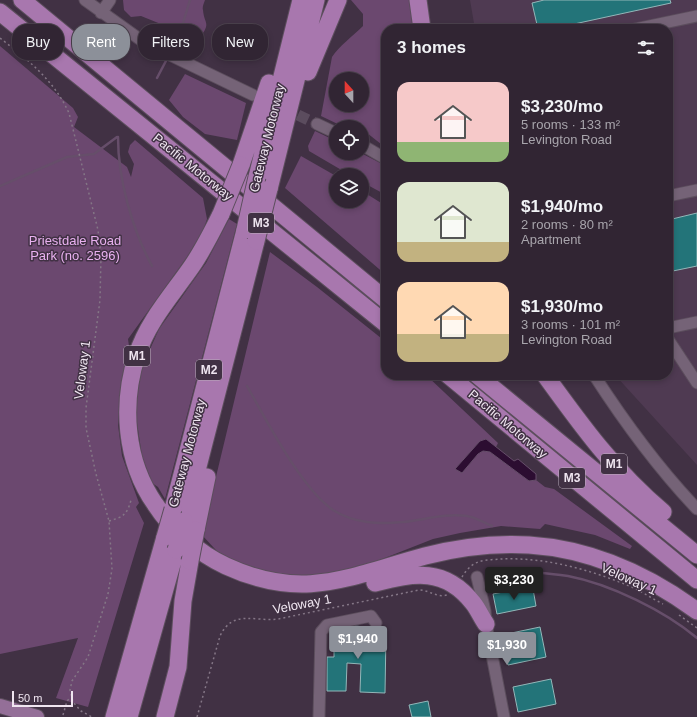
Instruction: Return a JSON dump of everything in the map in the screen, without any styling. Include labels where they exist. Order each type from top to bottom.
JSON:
[{"type":"highway","name":"Pacific Motorway","points":[[22,0],[381,296]]},
{"type":"highway","name":"M1","points":[[291,0],[267,92],[241,165],[221,214],[205,246],[161,309],[145,336],[132,372],[128,408],[129,436],[134,457],[143,483],[153,501],[178,532],[218,562],[258,578],[308,585],[354,578],[423,557],[464,548],[508,545],[548,547],[582,554],[626,569],[658,585],[697,611]]},
{"type":"highway","name":"Gateway Motorway","points":[[119,716],[176,550],[190,526],[211,418],[250,236],[263,183],[301,0]]},
{"type":"highway","name":"Gateway Motorway","points":[[263,183],[283,134],[316,0]]},
{"type":"highway","points":[[283,134],[293,122],[317,46],[338,0]]},
{"type":"highway","points":[[418,0],[421,24]]},
{"type":"highway","points":[[429,0],[431,24]]},
{"type":"highway","name":"Pacific Motorway","points":[[0,12],[381,320]]},
{"type":"highway","name":"Gateway Motorway","points":[[119,716],[165,537],[250,236]]},
{"type":"highway","name":"Pacific Motorway","points":[[454,380],[697,580]]},
{"type":"highway","name":"Pacific Motorway","points":[[483,380],[697,555]]},
{"type":"highway","name":"M1","points":[[549,380],[593,441],[647,499],[697,541]]},
{"type":"highway","points":[[169,712],[180,652],[183,601],[190,561],[190,526]]},
{"type":"highway","points":[[218,562],[228,575],[236,579],[267,589],[299,594],[328,593],[404,576],[428,575],[442,579],[460,590],[472,602],[486,624]]},
{"type":"main road","points":[[0,706],[37,717]]},
{"type":"street","points":[[85,0],[101,13],[145,43],[253,95]]},
{"type":"street","points":[[101,13],[110,0]]},
{"type":"street","points":[[659,24],[697,16]]},
{"type":"street","points":[[317,124],[329,130]]},
{"type":"street","points":[[369,149],[381,156]]},
{"type":"street","points":[[673,195],[697,190]]},
{"type":"street","points":[[673,327],[697,322]]},
{"type":"street","points":[[673,347],[697,383]]},
{"type":"street","points":[[597,380],[639,442],[670,480],[697,509]]},
{"type":"street","points":[[477,577],[486,611],[486,624],[504,717]]},
{"type":"street","points":[[319,717],[321,632],[327,625],[371,616],[376,623]]},
{"type":"path","name":"Veloway 1","points":[[0,38],[45,75],[61,95],[69,113],[84,171],[98,230],[101,256],[100,300],[86,408],[86,428],[96,474],[109,521],[112,569],[108,594],[88,657],[70,686],[71,697],[63,715]]},
{"type":"path","points":[[109,521],[124,517],[128,512],[131,500]]},
{"type":"path","name":"Veloway 1","points":[[459,581],[470,566],[479,562],[518,558],[538,560],[558,563],[596,574],[634,588],[664,605]]},
{"type":"path","name":"Veloway 1","points":[[197,717],[220,636],[226,626],[234,620],[245,618],[264,620],[278,619],[419,590],[427,591],[440,596],[451,593]]},
{"type":"path","points":[[676,612],[697,628]]},
{"type":"path","points":[[71,697],[81,711],[92,717]]},
{"type":"shaded area","points":[[470,0],[697,0],[697,465],[620,380],[673,380],[673,24],[474,24]]},
{"type":"shaded area","points":[[486,439],[514,461],[518,459],[536,474],[536,480],[529,481],[490,452],[483,451],[478,454],[462,473],[455,469],[480,441]]},
{"type":"green space","points":[[123,0],[205,0],[203,9],[206,28],[204,31],[204,24],[161,24],[141,16],[131,17],[124,10]]},
{"type":"green space","points":[[351,0],[409,0],[412,24],[381,24],[381,144],[369,135],[369,120],[329,120],[321,116],[329,73],[329,112],[369,112],[369,72],[329,72],[332,57],[342,45],[363,26],[363,14]]},
{"type":"green space","name":"Priestdale Road Park (no. 2596)","points":[[0,46],[12,56],[12,60],[16,60],[73,108],[78,117],[74,127],[127,167],[131,177],[134,164],[128,152],[130,145],[135,140],[203,198],[207,219],[203,231],[187,257],[128,339],[130,353],[121,386],[118,425],[122,456],[139,503],[136,507],[144,523],[88,707],[56,698],[78,638],[0,654]]},
{"type":"green space","points":[[185,74],[246,103],[237,140],[205,134],[183,117],[169,100]]},
{"type":"green space","points":[[315,131],[329,138],[329,160],[369,160],[369,157],[381,163],[381,192],[369,186],[369,168],[338,168],[309,151],[308,146]]},
{"type":"green space","points":[[301,156],[329,172],[329,208],[369,208],[369,195],[381,203],[381,271],[285,188]]},
{"type":"green space","points":[[229,219],[237,224],[165,499],[158,487],[152,483],[142,456],[135,410],[139,381],[143,365],[159,329],[206,263]]},
{"type":"green space","points":[[270,252],[381,338],[381,380],[431,380],[498,443],[496,447],[486,440],[480,441],[455,469],[467,467],[478,454],[483,451],[490,452],[529,481],[536,480],[545,487],[554,489],[632,546],[630,549],[595,535],[545,524],[540,529],[501,526],[433,539],[344,574],[319,579],[272,575],[226,561],[202,535]]},
{"type":"building","points":[[544,0],[670,0],[671,3],[574,24],[537,24],[532,3]]},
{"type":"building","points":[[697,213],[697,266],[673,271],[673,219]]},
{"type":"building","points":[[519,589],[520,592],[533,589],[536,606],[497,614],[493,594]]},
{"type":"building","points":[[355,626],[365,627],[373,634],[386,634],[385,693],[360,692],[361,664],[347,663],[346,691],[327,691],[327,657],[334,657],[334,632]]},
{"type":"building","points":[[540,627],[546,657],[508,665],[502,635]]},
{"type":"building","points":[[551,679],[556,704],[518,712],[513,687]]},
{"type":"building","points":[[428,701],[431,717],[412,717],[409,705]]},
{"type":"waterway","points":[[183,24],[190,0]]},
{"type":"waterway","points":[[157,78],[166,60]]},
{"type":"waterway","points":[[0,186],[67,157],[94,154],[117,137]]},
{"type":"waterway","points":[[118,137],[120,170],[123,187],[132,220],[152,266]]},
{"type":"waterway","points":[[247,386],[297,470],[321,500],[341,515],[376,523],[403,522],[459,515],[467,516],[492,526]]},
{"type":"waterway","points":[[507,570],[568,576],[601,585],[653,609],[669,618],[697,638]]},
{"type":"tunnel","points":[[283,108],[317,124]]}]
